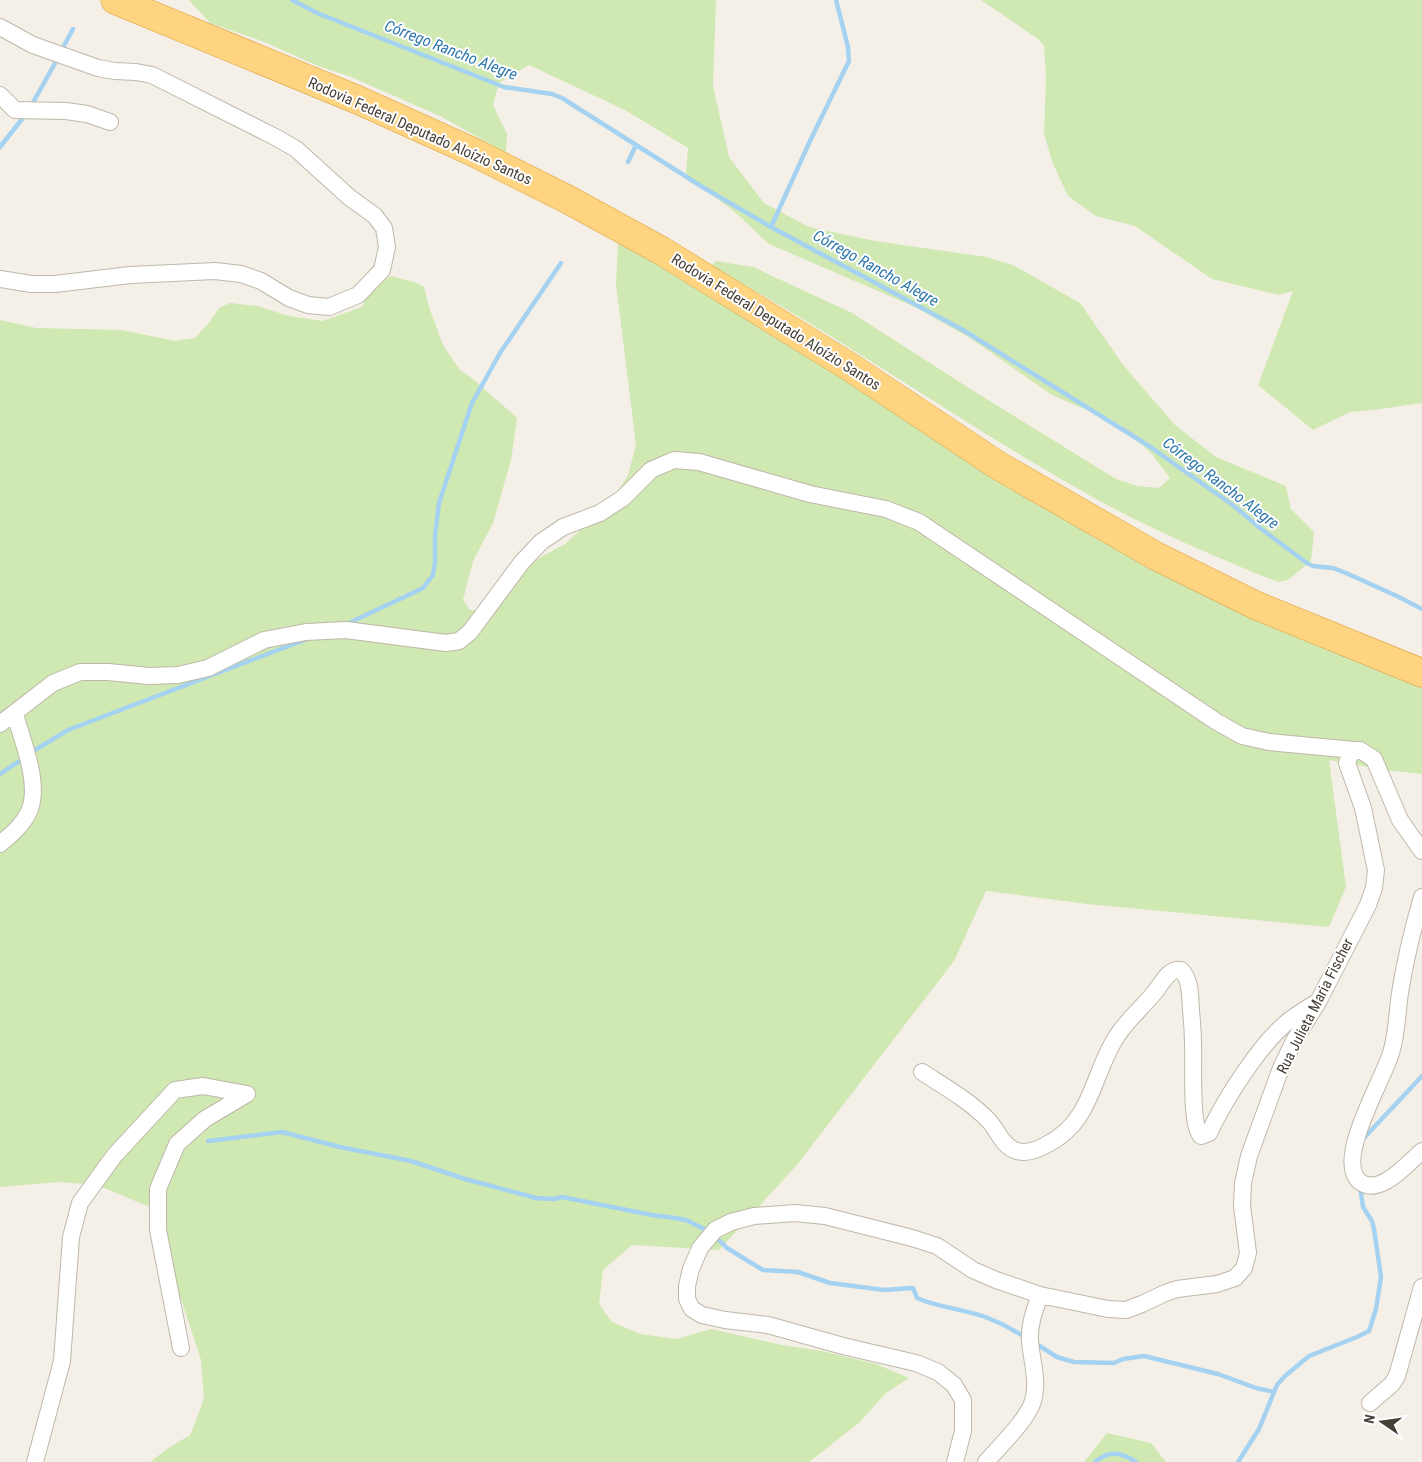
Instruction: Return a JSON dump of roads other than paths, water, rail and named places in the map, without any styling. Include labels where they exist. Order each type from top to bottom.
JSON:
[{"type":"highway","name":"Rodovia Federal Deputado Aloízio Santos","points":[[114,0],[358,100],[470,150],[567,199],[662,251],[850,368],[999,466],[1156,556],[1255,605],[1422,673]]},
{"type":"street","points":[[0,26],[33,45],[98,68],[152,75],[277,138],[296,149],[348,197],[375,216],[384,228],[387,247],[382,270],[358,295],[329,307],[308,305],[289,298],[261,281],[241,274],[216,271],[130,275],[55,284],[31,284],[0,279]]},
{"type":"street","points":[[0,95],[8,108],[66,111],[87,114],[110,122]]},
{"type":"street","points":[[0,724],[53,683],[80,672],[108,672],[149,676],[178,675],[208,668],[264,640],[306,632],[346,630],[446,643],[460,641],[470,632],[522,562],[541,542],[562,527],[600,512],[622,498],[651,470],[674,460],[700,462],[810,494],[886,509],[919,522],[1217,722],[1242,736],[1269,742],[1360,750],[1368,753],[1374,759],[1400,820],[1422,851]]},
{"type":"street","points":[[0,844],[20,826],[30,808],[33,789],[29,762],[15,714]]},
{"type":"street","name":"Rua Julieta Maria Fischer","points":[[1040,1295],[1108,1310],[1126,1310],[1177,1289],[1217,1284],[1235,1278],[1244,1268],[1248,1253],[1242,1206],[1243,1184],[1249,1156],[1281,1068],[1294,1041],[1318,1002],[1368,905],[1374,888],[1376,870],[1363,808],[1348,763],[1349,757],[1354,750]]},
{"type":"street","points":[[1422,897],[1400,993],[1392,1053],[1359,1128],[1351,1165],[1355,1177],[1362,1184],[1371,1186],[1383,1183],[1422,1151]]},
{"type":"street","points":[[922,1072],[979,1111],[1004,1142],[1015,1151],[1027,1152],[1042,1148],[1055,1141],[1073,1126],[1088,1102],[1102,1064],[1116,1037],[1130,1018],[1153,995],[1171,972],[1178,969],[1188,979],[1193,1046],[1193,1101],[1197,1128],[1202,1136],[1210,1133],[1222,1108],[1258,1054],[1275,1034],[1290,1019],[1318,1002]]},
{"type":"street","points":[[35,1462],[62,1361],[71,1237],[80,1203],[114,1156],[174,1090],[203,1086],[247,1094],[204,1119],[177,1144],[158,1189],[158,1230],[182,1348]]},
{"type":"street","points":[[955,1462],[963,1432],[963,1400],[954,1385],[938,1372],[916,1363],[843,1346],[768,1325],[725,1320],[702,1315],[692,1309],[687,1299],[691,1269],[700,1248],[714,1230],[731,1222],[754,1216],[795,1213],[825,1216],[937,1246],[973,1270],[1040,1295],[1032,1320],[1030,1338],[1035,1387],[1033,1402],[1024,1417],[986,1462]]},
{"type":"street","points":[[1370,1403],[1392,1384],[1397,1376],[1422,1286]]},
{"type":"waterway","name":"Córrego Rancho Alegre","points":[[292,0],[317,13],[504,87],[552,94],[562,98],[704,188],[771,227],[963,330],[1149,446],[1234,506],[1307,563],[1313,566],[1333,568],[1346,573],[1422,609]]},
{"type":"waterway","points":[[771,227],[849,61],[848,47],[836,0]]},
{"type":"waterway","points":[[61,51],[73,29]]},
{"type":"waterway","points":[[31,106],[58,58]]},
{"type":"waterway","points":[[0,147],[26,114]]},
{"type":"waterway","points":[[628,162],[636,145]]},
{"type":"waterway","points":[[347,624],[423,588],[433,575],[439,503],[472,403],[500,353],[561,263]]},
{"type":"waterway","points":[[30,753],[68,730],[307,639]]},
{"type":"waterway","points":[[0,774],[24,758]]},
{"type":"waterway","points":[[1363,1139],[1422,1076]]},
{"type":"waterway","points":[[208,1141],[282,1132],[340,1147],[411,1161],[465,1179],[536,1198],[554,1199],[562,1197],[686,1220],[708,1231]]},
{"type":"waterway","points":[[1238,1462],[1259,1429],[1277,1385],[1285,1376],[1309,1356],[1369,1331],[1376,1309],[1381,1277],[1374,1229],[1372,1221],[1363,1207],[1360,1186]]},
{"type":"waterway","points":[[715,1236],[727,1248],[763,1270],[798,1272],[830,1283],[884,1290],[913,1288],[917,1298],[988,1318],[1026,1338]]},
{"type":"waterway","points":[[1035,1343],[1057,1357],[1074,1362],[1114,1363],[1123,1359],[1144,1356],[1218,1374],[1256,1388],[1274,1392]]},
{"type":"waterway","points":[[1095,1462],[1110,1454],[1120,1454],[1136,1462]]}]
